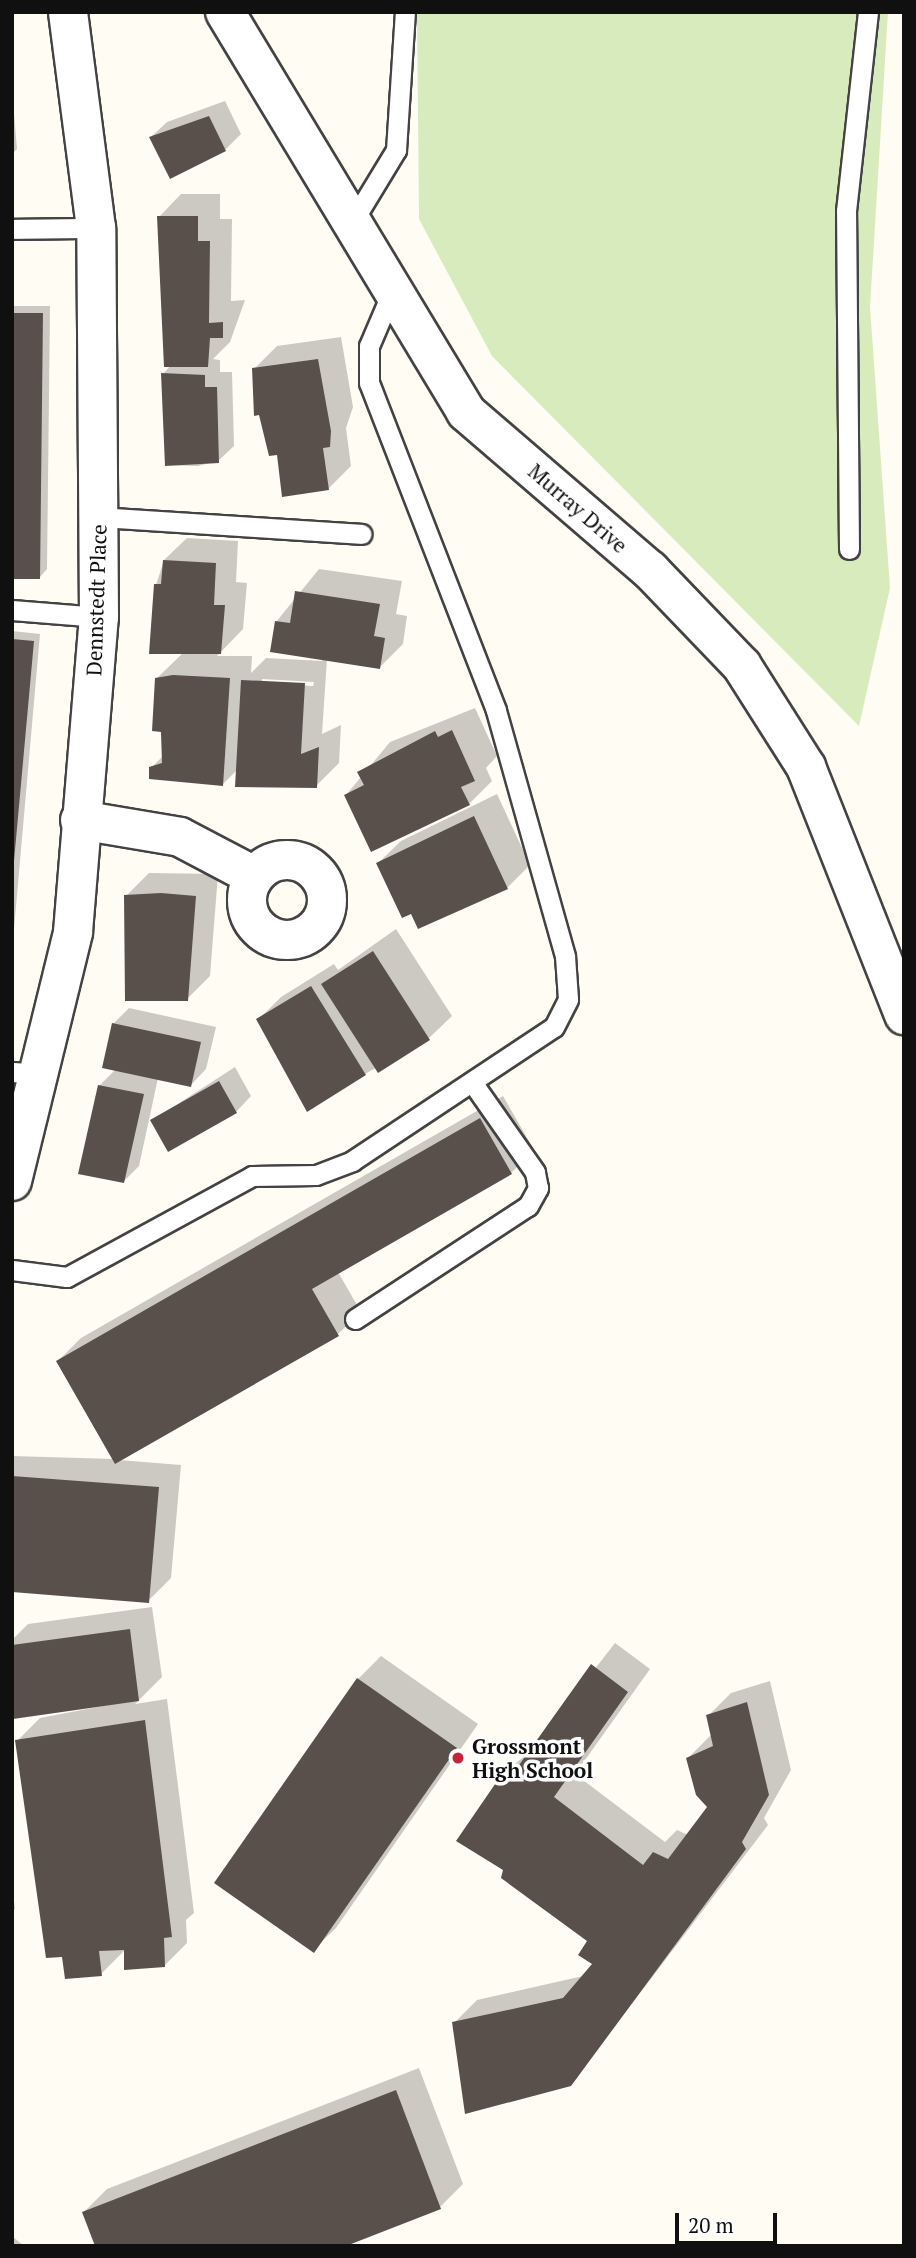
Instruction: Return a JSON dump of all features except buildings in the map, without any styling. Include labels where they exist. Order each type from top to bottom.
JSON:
[{"type":"street","name":"Dennstedt Place","points":[[12,1181],[25,1073],[73,932],[80,820],[99,617],[96,228],[68,12]]},
{"type":"street","name":"Murray Drive","points":[[225,12],[466,412],[650,570],[743,666],[806,767],[904,1015]]},
{"type":"street","points":[[80,820],[180,837],[254,876]]},
{"type":"lane","points":[[351,224],[396,150],[405,12]]},
{"type":"lane","points":[[849,549],[846,211],[868,12]]},
{"type":"lane","points":[[12,229],[96,228]]},
{"type":"lane","points":[[12,1270],[67,1277],[252,1176],[316,1175],[352,1161],[554,1027],[568,999],[565,956],[496,710],[369,383],[369,346],[392,292]]},
{"type":"lane","points":[[99,517],[361,534]]},
{"type":"lane","points":[[12,610],[99,617]]},
{"type":"lane","points":[[355,1319],[528,1206],[538,1188],[535,1172],[472,1082]]},
{"type":"green space","points":[[417,12],[888,12],[870,307],[890,588],[859,726],[492,356],[419,219]]},
{"type":"place","name":"Grossmont High School","points":[[458,1758]]}]
